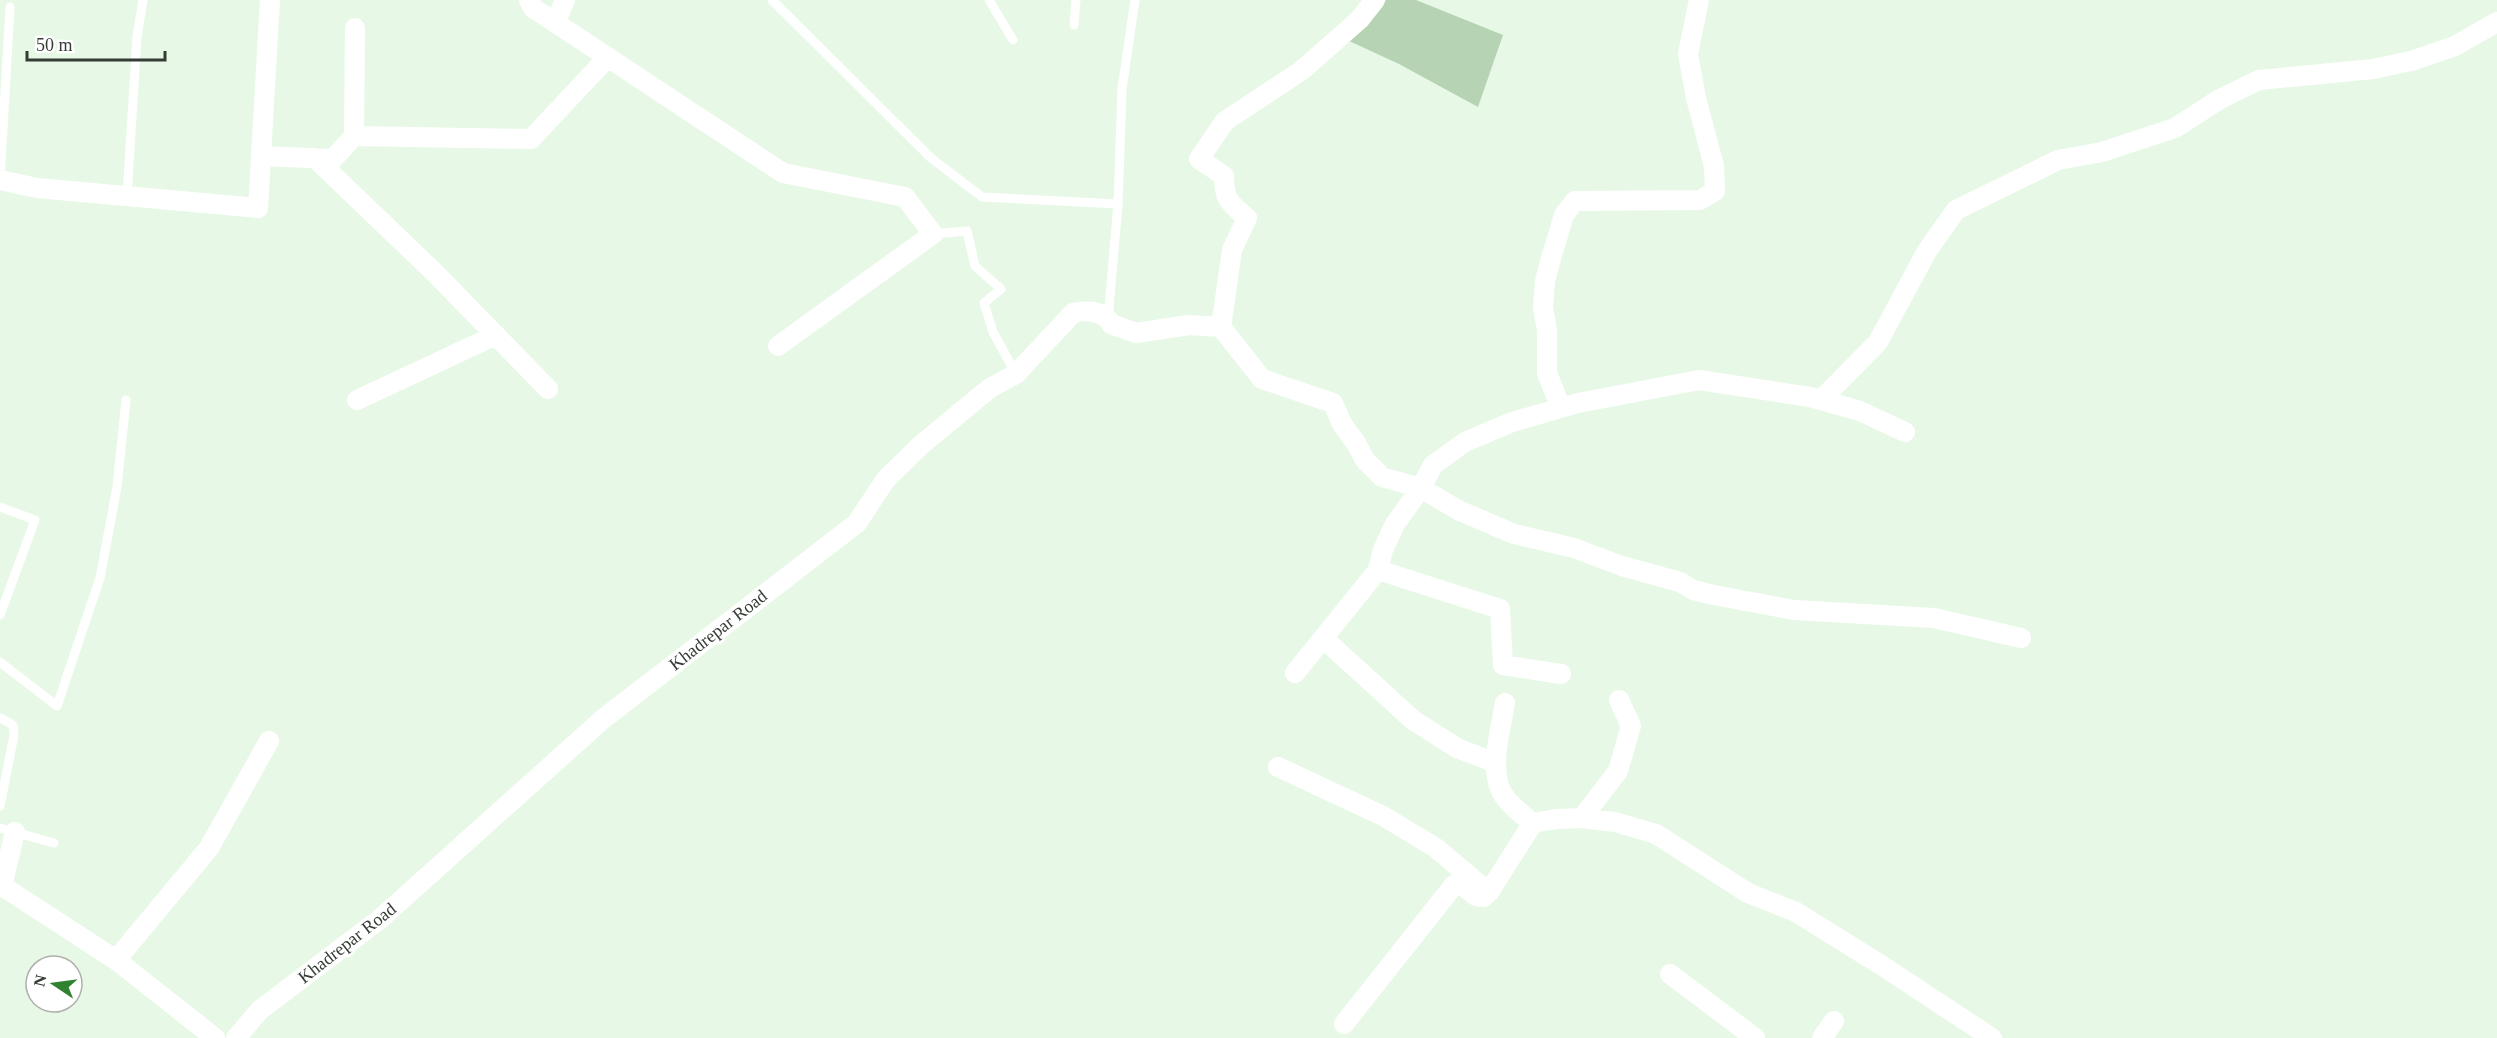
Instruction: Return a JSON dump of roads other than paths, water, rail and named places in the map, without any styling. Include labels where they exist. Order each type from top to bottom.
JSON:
[{"type":"street","points":[[0,180],[37,188],[258,208],[270,0]]},
{"type":"street","points":[[529,0],[533,8],[555,23],[783,173],[905,197],[933,234],[778,346]]},
{"type":"street","points":[[555,23],[565,0]]},
{"type":"street","points":[[1375,0],[1360,19],[1301,71],[1225,121],[1200,156],[1201,161],[1224,176],[1225,195],[1230,205],[1247,218],[1232,250],[1221,327],[1262,379],[1333,402],[1342,424],[1365,460],[1382,477],[1421,488],[1458,510],[1514,534],[1574,548],[1622,566],[1680,582],[1693,590],[1794,610],[1934,618],[2021,638]]},
{"type":"street","points":[[1562,408],[1547,373],[1547,330],[1543,308],[1545,281],[1564,215],[1575,201],[1700,200],[1715,191],[1714,166],[1696,98],[1688,54],[1699,0]]},
{"type":"street","points":[[1821,400],[1878,342],[1927,251],[1956,210],[2058,160],[2102,152],[2175,128],[2220,99],[2259,80],[2373,69],[2411,61],[2455,46],[2497,22]]},
{"type":"street","points":[[261,156],[333,159],[354,136],[355,28]]},
{"type":"street","points":[[354,136],[531,139],[608,57]]},
{"type":"street","points":[[315,158],[436,274],[548,389]]},
{"type":"street","name":"Khadrepar Road","points":[[236,1038],[260,1010],[380,919],[603,719],[856,523],[886,479],[921,445],[990,388],[1016,374],[1073,313],[1084,311],[1100,313],[1111,324],[1136,333],[1189,325],[1221,327]]},
{"type":"street","points":[[357,400],[496,335]]},
{"type":"street","points":[[1295,673],[1378,570],[1383,550],[1395,524],[1421,488],[1433,465],[1465,442],[1512,422],[1562,408],[1699,380],[1756,387],[1821,400],[1860,411],[1905,432]]},
{"type":"street","points":[[1378,570],[1500,609],[1503,665],[1561,674]]},
{"type":"street","points":[[1323,638],[1413,720],[1457,748],[1496,763]]},
{"type":"street","points":[[1582,818],[1618,771],[1631,726],[1619,700]]},
{"type":"street","points":[[1505,703],[1496,763],[1499,787],[1519,813],[1533,823],[1582,818],[1615,822],[1656,834],[1748,893],[1796,912],[1992,1038]]},
{"type":"street","points":[[116,960],[209,848],[269,741]]},
{"type":"street","points":[[1278,767],[1383,816],[1436,848],[1489,892]]},
{"type":"street","points":[[1344,1024],[1454,885],[1459,883],[1476,896],[1484,897],[1489,892],[1533,823]]},
{"type":"street","points":[[8,830],[2,886],[116,960],[215,1038]]},
{"type":"street","points":[[1670,974],[1755,1038]]},
{"type":"street","points":[[1822,1038],[1834,1021]]},
{"type":"lane","points":[[127,196],[137,37],[143,0]]},
{"type":"lane","points":[[772,0],[931,158],[982,196],[1118,204]]},
{"type":"lane","points":[[989,0],[1013,40]]},
{"type":"lane","points":[[1074,25],[1076,0]]},
{"type":"lane","points":[[1108,319],[1118,204],[1122,89],[1135,0]]},
{"type":"lane","points":[[0,180],[10,7]]},
{"type":"lane","points":[[933,234],[967,231],[975,266],[1001,289],[984,303],[993,332],[1016,374]]},
{"type":"lane","points":[[0,662],[57,706],[100,578],[117,487],[126,400]]},
{"type":"lane","points":[[0,507],[35,520],[0,615]]},
{"type":"lane","points":[[0,718],[13,725],[14,735],[0,806]]},
{"type":"lane","points":[[8,830],[54,843]]}]
